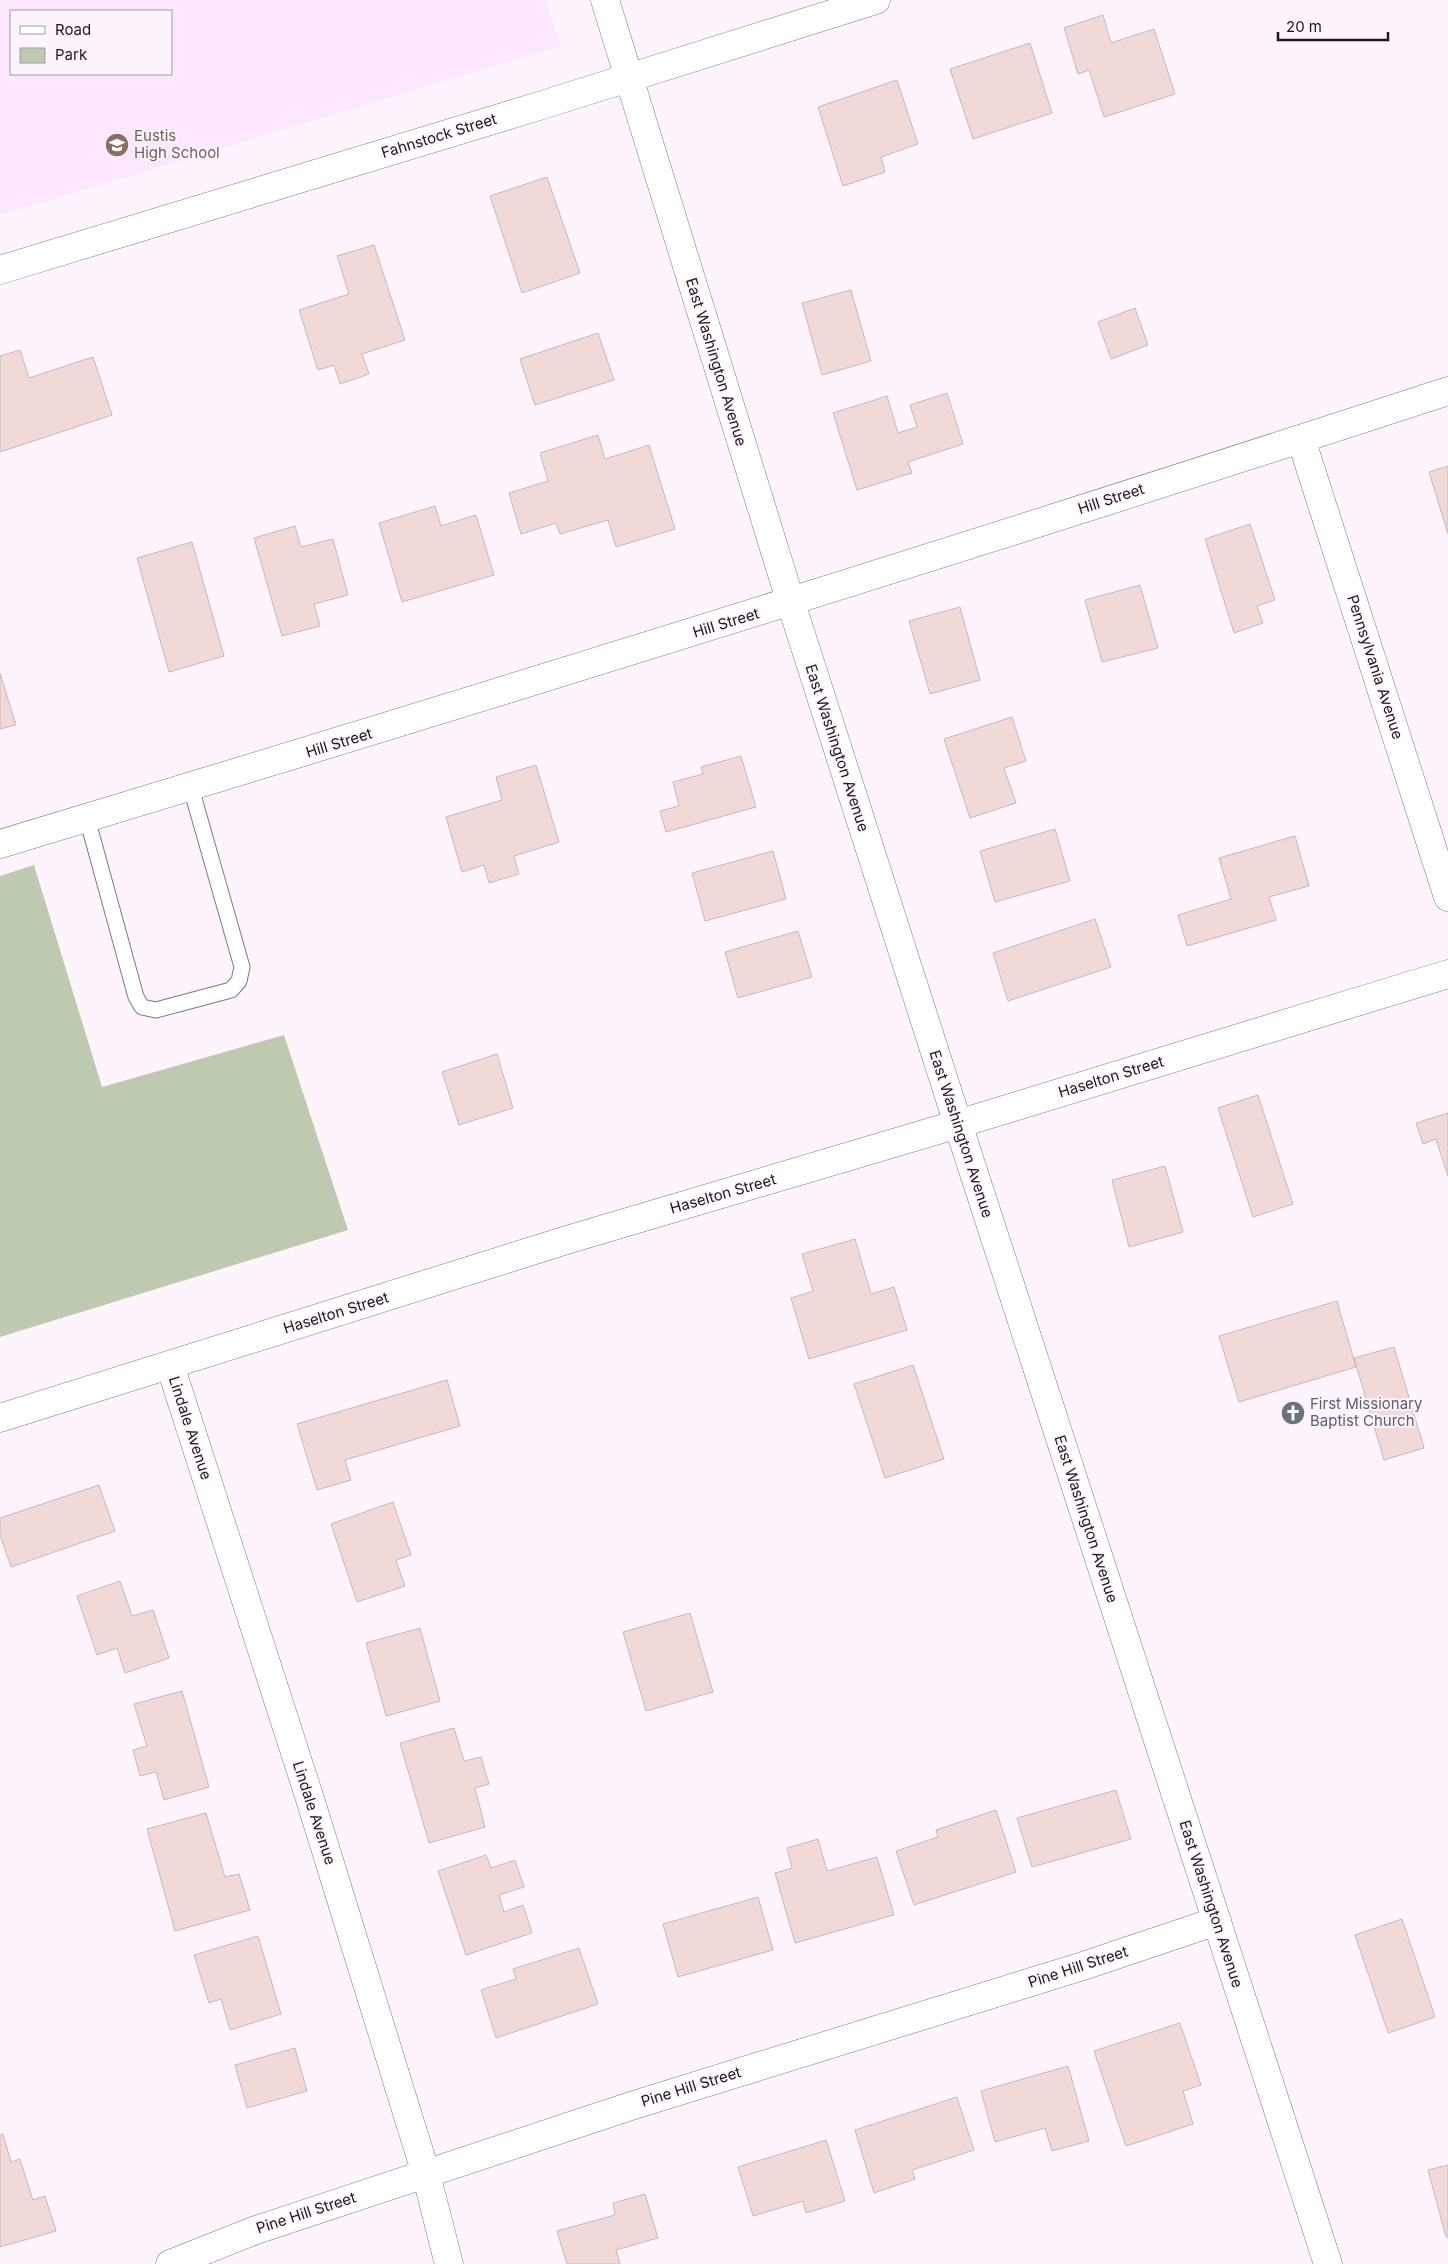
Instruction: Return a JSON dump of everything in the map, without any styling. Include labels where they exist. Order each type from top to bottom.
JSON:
[{"type":"street","name":"East Washington Avenue","points":[[605,0],[791,602],[958,1124],[1328,2264]]},
{"type":"street","name":"Fahnstock Street","points":[[0,270],[876,0]]},
{"type":"street","name":"Hill Street","points":[[0,844],[190,788],[791,602],[1448,391]]},
{"type":"street","name":"Pennsylvania Avenue","points":[[1301,439],[1448,897]]},
{"type":"street","name":"Haselton Street","points":[[0,1418],[570,1239],[958,1124],[1448,974]]},
{"type":"street","name":"Lindale Avenue","points":[[170,1365],[310,1799],[426,2174],[449,2264]]},
{"type":"street","name":"Pine Hill Street","points":[[170,2264],[256,2230],[634,2105],[1083,1966],[1217,1921]]},
{"type":"lane","points":[[87,818],[136,997],[142,1007],[156,1010],[231,990],[239,981],[242,967],[190,788]]},
{"type":"shaded area","name":"Eustis High School","points":[[0,0],[546,0],[561,46],[0,215]]},
{"type":"green space","points":[[34,865],[102,1087],[284,1035],[348,1230],[0,1337],[0,876]]},
{"type":"building","points":[[1103,15],[1111,43],[1154,29],[1175,94],[1104,117],[1089,70],[1078,74],[1064,28]]},
{"type":"building","points":[[1030,43],[1052,113],[973,139],[950,69]]},
{"type":"building","points":[[897,80],[918,144],[881,157],[885,172],[843,186],[818,107]]},
{"type":"building","points":[[547,177],[580,273],[522,293],[490,196]]},
{"type":"building","points":[[374,245],[405,340],[362,354],[369,374],[340,384],[334,365],[318,370],[299,310],[349,294],[337,256]]},
{"type":"building","points":[[851,290],[871,361],[822,375],[802,303]]},
{"type":"building","points":[[1135,308],[1148,345],[1111,359],[1098,322]]},
{"type":"building","points":[[598,333],[614,380],[535,405],[520,359]]},
{"type":"building","points":[[20,350],[29,378],[93,357],[112,415],[0,452],[0,356]]},
{"type":"building","points":[[947,393],[963,444],[908,462],[912,473],[857,490],[833,413],[887,396],[898,433],[917,427],[910,405]]},
{"type":"building","points":[[598,435],[605,459],[649,445],[675,529],[616,547],[608,520],[560,534],[556,523],[521,534],[509,493],[548,481],[540,453]]},
{"type":"building","points":[[1448,466],[1448,534],[1429,472]]},
{"type":"building","points":[[435,506],[441,526],[476,515],[494,575],[402,602],[379,523]]},
{"type":"building","points":[[1250,524],[1275,600],[1257,606],[1263,623],[1234,633],[1205,539]]},
{"type":"building","points":[[295,526],[301,547],[333,539],[348,595],[314,604],[320,626],[282,636],[254,538]]},
{"type":"building","points":[[192,542],[224,656],[169,672],[137,558]]},
{"type":"building","points":[[1140,585],[1158,648],[1102,662],[1085,600]]},
{"type":"building","points":[[960,607],[980,680],[930,694],[909,621]]},
{"type":"building","points":[[0,673],[16,725],[0,729]]},
{"type":"building","points":[[1012,717],[1026,761],[1004,768],[1016,803],[970,818],[944,739]]},
{"type":"building","points":[[741,756],[756,807],[666,832],[660,811],[679,806],[673,782],[703,774],[701,767]]},
{"type":"building","points":[[536,765],[559,842],[514,856],[519,874],[489,883],[484,865],[462,872],[446,817],[502,800],[496,777]]},
{"type":"building","points":[[1055,829],[1070,881],[995,902],[980,851]]},
{"type":"building","points":[[1295,836],[1309,886],[1269,897],[1276,920],[1187,946],[1178,915],[1231,899],[1219,858]]},
{"type":"building","points":[[773,851],[786,899],[705,921],[692,873]]},
{"type":"building","points":[[1095,919],[1111,967],[1008,1001],[993,953]]},
{"type":"building","points":[[798,931],[812,977],[738,998],[725,952]]},
{"type":"building","points":[[497,1054],[513,1108],[459,1125],[442,1072]]},
{"type":"building","points":[[1258,1095],[1293,1204],[1253,1217],[1218,1108]]},
{"type":"building","points":[[1448,1113],[1448,1176],[1436,1139],[1423,1144],[1416,1123]]},
{"type":"building","points":[[1165,1166],[1183,1232],[1129,1247],[1112,1180]]},
{"type":"building","points":[[855,1239],[871,1294],[894,1287],[907,1330],[809,1359],[791,1298],[813,1291],[802,1254]]},
{"type":"building","points":[[1337,1301],[1356,1367],[1239,1402],[1219,1336]]},
{"type":"building","points":[[1394,1347],[1424,1448],[1384,1460],[1354,1358]]},
{"type":"building","points":[[913,1365],[944,1459],[885,1478],[854,1384]]},
{"type":"building","points":[[447,1380],[460,1426],[345,1460],[351,1480],[317,1490],[297,1424]]},
{"type":"building","points":[[99,1485],[115,1531],[11,1567],[0,1535],[0,1518]]},
{"type":"building","points":[[393,1502],[411,1555],[396,1560],[405,1586],[357,1602],[331,1524]]},
{"type":"building","points":[[120,1581],[132,1616],[153,1610],[169,1658],[125,1673],[117,1648],[97,1655],[77,1596]]},
{"type":"building","points":[[690,1613],[713,1692],[646,1711],[623,1632]]},
{"type":"building","points":[[420,1628],[440,1701],[386,1716],[366,1643]]},
{"type":"building","points":[[182,1691],[209,1787],[164,1800],[156,1772],[140,1776],[133,1750],[147,1746],[134,1704]]},
{"type":"building","points":[[454,1728],[464,1761],[481,1757],[489,1784],[475,1788],[485,1827],[429,1843],[400,1743]]},
{"type":"building","points":[[1116,1790],[1131,1839],[1032,1867],[1017,1818]]},
{"type":"building","points":[[996,1810],[1016,1872],[914,1905],[896,1851],[938,1837],[936,1830]]},
{"type":"building","points":[[206,1813],[225,1877],[239,1874],[250,1910],[175,1931],[147,1829]]},
{"type":"building","points":[[818,1839],[827,1871],[877,1857],[894,1915],[795,1943],[775,1873],[792,1868],[787,1848]]},
{"type":"building","points":[[486,1855],[491,1868],[515,1860],[524,1887],[499,1895],[504,1912],[523,1905],[532,1933],[466,1955],[438,1871]]},
{"type":"building","points":[[758,1897],[773,1950],[678,1977],[663,1924]]},
{"type":"building","points":[[1402,1919],[1435,2017],[1388,2033],[1355,1935]]},
{"type":"building","points":[[258,1936],[281,2014],[230,2030],[221,1999],[209,2003],[194,1955]]},
{"type":"building","points":[[579,1948],[598,2004],[496,2038],[481,1990],[516,1979],[513,1969]]},
{"type":"building","points":[[1180,2023],[1201,2085],[1183,2091],[1193,2124],[1126,2146],[1094,2051]]},
{"type":"building","points":[[295,2048],[307,2091],[247,2108],[235,2065]]},
{"type":"building","points":[[1068,2066],[1089,2141],[1052,2151],[1045,2128],[995,2142],[981,2091]]},
{"type":"building","points":[[957,2097],[974,2150],[912,2170],[915,2179],[874,2193],[855,2130]]},
{"type":"building","points":[[3,2134],[11,2162],[20,2159],[33,2200],[45,2196],[56,2231],[0,2247],[0,2135]]},
{"type":"building","points":[[826,2140],[845,2201],[806,2213],[803,2201],[753,2216],[738,2167]]},
{"type":"building","points":[[1448,2165],[1448,2237],[1446,2237],[1428,2170]]},
{"type":"building","points":[[645,2194],[658,2238],[616,2250],[620,2264],[567,2264],[557,2231],[615,2215],[613,2203]]},
{"type":"place","name":"Eustis High School","points":[[117,145]]},
{"type":"place","name":"First Missionary Baptist Church","points":[[1293,1413]]}]
